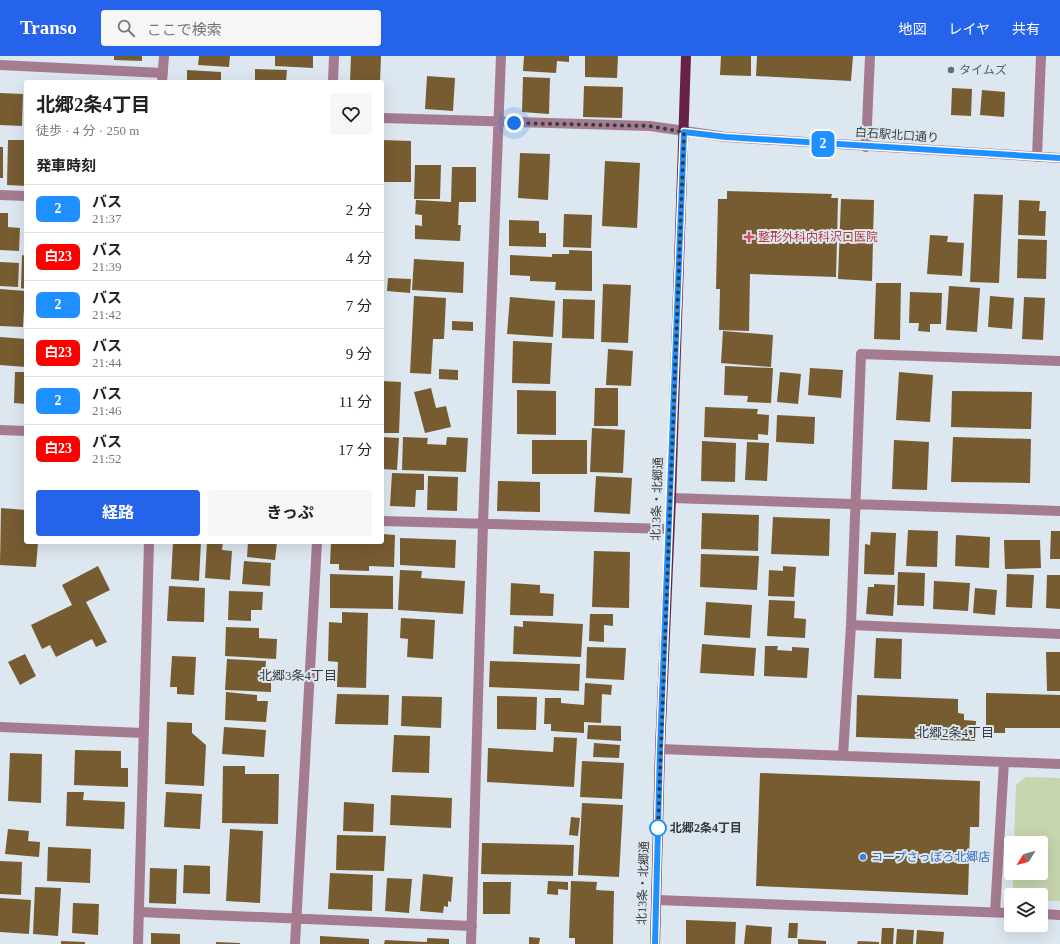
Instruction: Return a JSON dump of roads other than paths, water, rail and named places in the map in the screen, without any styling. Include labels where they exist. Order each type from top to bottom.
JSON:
[{"type":"main road","name":"北13条・北郷通","points":[[655,944],[660,749],[671,498],[686,56]]},
{"type":"street","points":[[0,65],[163,77],[164,56]]},
{"type":"street","points":[[333,80],[334,56]]},
{"type":"street","points":[[471,944],[483,523],[501,56]]},
{"type":"street","points":[[866,147],[870,56]]},
{"type":"street","points":[[1037,157],[1041,56]]},
{"type":"street","name":"白石駅北口通り","points":[[384,118],[650,126],[726,137],[1060,158]]},
{"type":"street","points":[[0,195],[24,196]]},
{"type":"street","points":[[843,756],[851,625],[861,354],[1060,361]]},
{"type":"street","points":[[0,430],[24,432]]},
{"type":"street","points":[[671,498],[1060,511]]},
{"type":"street","points":[[384,521],[669,529]]},
{"type":"street","points":[[138,944],[149,544]]},
{"type":"street","points":[[295,944],[317,544]]},
{"type":"street","points":[[851,625],[1060,634]]},
{"type":"street","points":[[0,727],[143,733]]},
{"type":"street","points":[[660,749],[1060,764]]},
{"type":"street","points":[[995,912],[1004,762]]},
{"type":"street","points":[[656,900],[1004,913]]},
{"type":"street","points":[[139,912],[472,926]]},
{"type":"street","points":[[1048,914],[1060,915]]},
{"type":"place","name":"タイムズ","points":[[951,70]]},
{"type":"place","name":"整形外科内科沢口医院","points":[[749,237]]},
{"type":"place","name":"北郷2条4丁目","points":[[658,828]]},
{"type":"place","name":"コープさっぽろ北郷店","points":[[863,857]]},
{"type":"district","name":"北郷3条4丁目","points":[[298,675]]},
{"type":"district","name":"北郷2条4丁目","points":[[955,732]]}]
